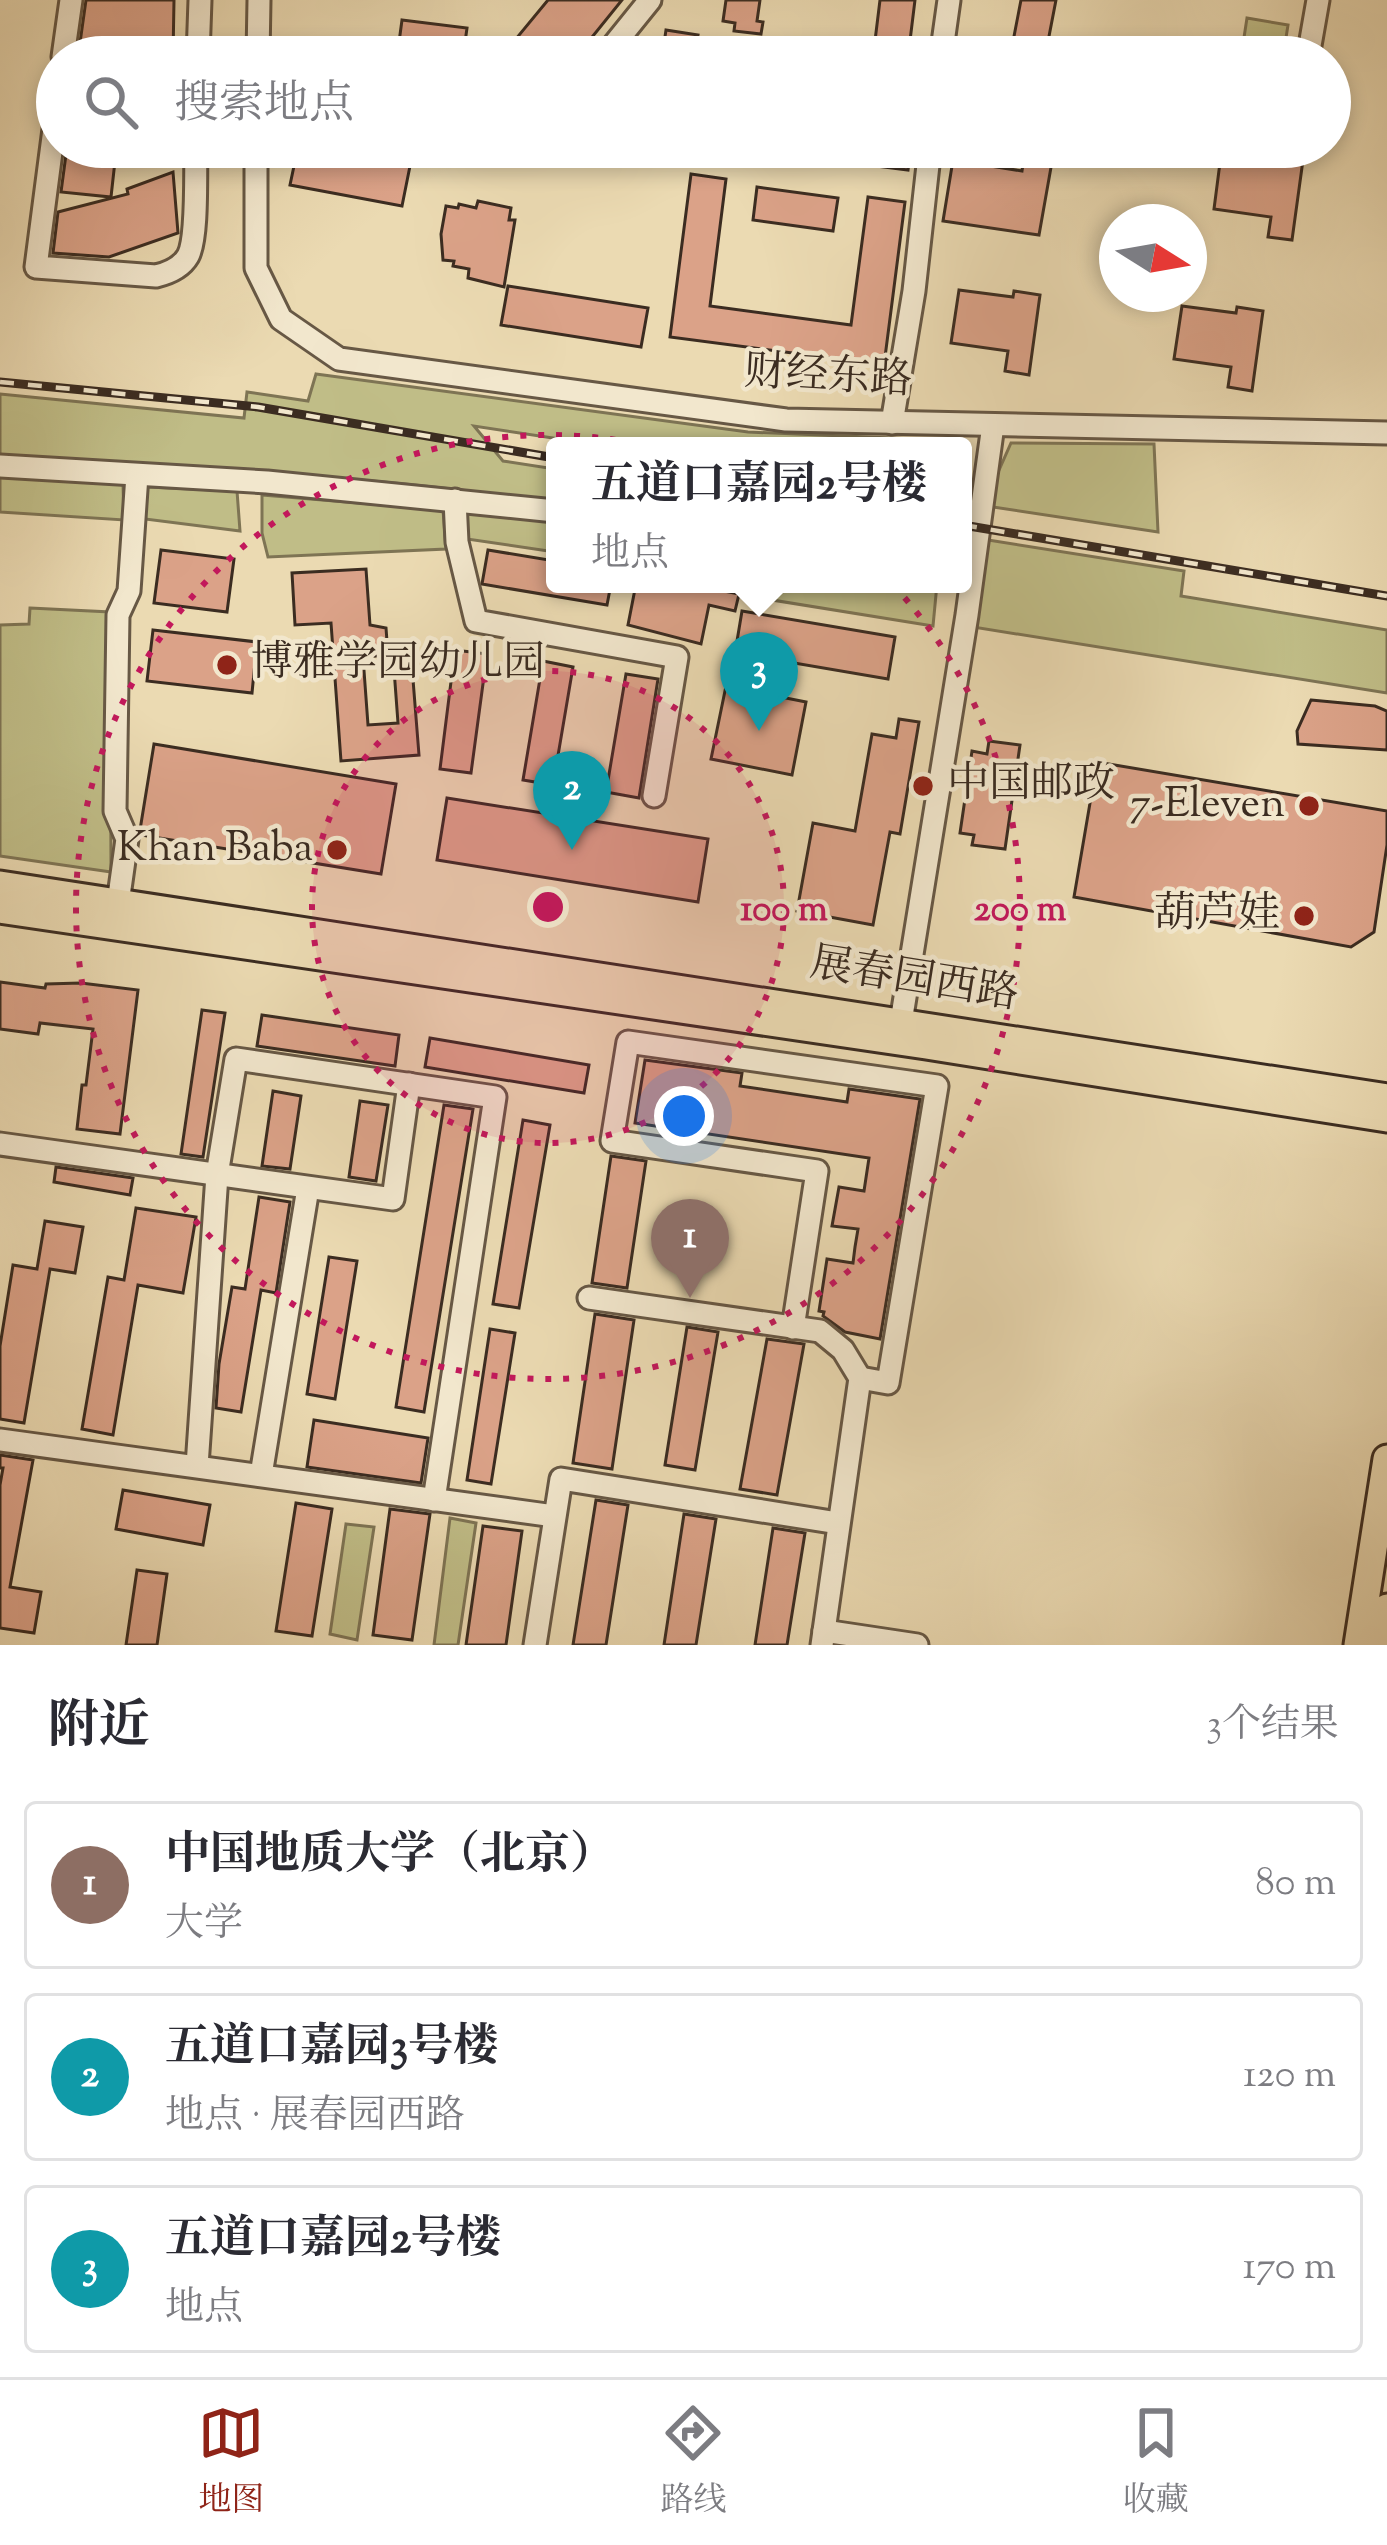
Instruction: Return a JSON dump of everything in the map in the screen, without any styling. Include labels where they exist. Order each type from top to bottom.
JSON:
[{"type":"main road","name":"展春园西路","points":[[0,885],[1387,1098]]},
{"type":"main road","name":"展春园西路","points":[[0,909],[1387,1118]]},
{"type":"main road","points":[[1358,1645],[1387,1459]]},
{"type":"main road","points":[[1381,1645],[1387,1608]]},
{"type":"street","points":[[66,36],[70,0]]},
{"type":"street","points":[[199,36],[200,0]]},
{"type":"street","points":[[258,36],[259,0]]},
{"type":"street","points":[[621,36],[650,0]]},
{"type":"street","points":[[944,36],[949,0]]},
{"type":"street","points":[[1312,36],[1318,0]]},
{"type":"street","points":[[49,168],[36,267],[156,276],[170,273],[190,254],[195,168]]},
{"type":"street","name":"财经东路","points":[[256,168],[256,268],[281,319],[339,359],[786,420],[1387,433]]},
{"type":"street","points":[[892,422],[928,168]]},
{"type":"street","points":[[972,549],[993,425]]},
{"type":"street","points":[[0,466],[267,482],[546,510]]},
{"type":"street","points":[[118,903],[127,839],[115,811],[118,614],[129,591],[137,475]]},
{"type":"street","points":[[455,500],[457,542],[476,621],[676,657],[653,796]]},
{"type":"street","points":[[902,1022],[965,593]]},
{"type":"street","points":[[793,1328],[817,1171],[612,1141],[628,1042],[937,1086],[887,1383],[860,1378]]},
{"type":"street","points":[[197,1466],[217,1175],[236,1059],[495,1097],[434,1500]]},
{"type":"street","points":[[0,1144],[393,1199],[409,1084]]},
{"type":"street","points":[[261,1475],[308,1187]]},
{"type":"street","points":[[589,1298],[820,1331],[844,1350],[860,1378],[823,1638],[917,1645]]},
{"type":"street","points":[[0,1440],[554,1516]]},
{"type":"street","points":[[535,1645],[561,1479],[838,1523]]},
{"type":"shaded area","points":[[1247,18],[1288,25],[1286,36],[1244,36]]},
{"type":"shaded area","points":[[316,374],[748,432],[866,437],[547,437],[474,426],[503,461],[546,468],[546,502],[348,479],[0,459],[0,394],[244,418],[247,392],[308,401]]},
{"type":"shaded area","points":[[1011,443],[1154,444],[1158,532],[993,507],[996,477]]},
{"type":"shaded area","points":[[0,473],[123,484],[124,520],[0,512]]},
{"type":"shaded area","points":[[147,487],[237,491],[240,531],[145,519]]},
{"type":"shaded area","points":[[262,495],[443,510],[446,549],[268,557],[262,533]]},
{"type":"shaded area","points":[[467,509],[546,521],[546,551],[467,539]]},
{"type":"shaded area","points":[[972,537],[1184,571],[1181,596],[1387,630],[1387,693],[973,627],[967,593],[972,593]]},
{"type":"shaded area","points":[[741,593],[936,593],[933,626]]},
{"type":"shaded area","points":[[30,608],[110,612],[111,872],[0,856],[0,625],[29,624]]},
{"type":"shaded area","points":[[450,1518],[476,1523],[458,1645],[434,1645]]},
{"type":"shaded area","points":[[346,1524],[374,1527],[357,1640],[330,1634]]},
{"type":"building","points":[[86,0],[174,0],[173,36],[81,36]]},
{"type":"building","points":[[548,0],[622,0],[593,36],[518,36]]},
{"type":"building","points":[[726,0],[760,0],[757,21],[763,22],[761,34],[734,31],[735,23],[723,21]]},
{"type":"building","points":[[880,0],[915,0],[911,36],[876,36]]},
{"type":"building","points":[[1021,0],[1056,0],[1049,36],[1014,36]]},
{"type":"building","points":[[402,20],[467,28],[466,36],[400,36]]},
{"type":"building","points":[[666,30],[698,35],[698,36],[665,36]]},
{"type":"building","points":[[64,168],[114,168],[111,197],[61,192]]},
{"type":"building","points":[[294,168],[410,168],[402,206],[290,185]]},
{"type":"building","points":[[952,168],[1051,168],[1039,235],[943,221]]},
{"type":"building","points":[[1219,168],[1302,168],[1292,240],[1268,237],[1271,217],[1214,209]]},
{"type":"building","points":[[173,172],[178,233],[109,257],[53,253],[58,212],[128,194],[127,189]]},
{"type":"building","points":[[691,174],[726,179],[710,306],[851,325],[868,197],[905,202],[884,365],[670,337]]},
{"type":"building","points":[[757,187],[838,198],[833,231],[753,220]]},
{"type":"building","points":[[478,201],[511,208],[509,220],[515,220],[504,287],[468,278],[469,269],[443,260],[446,206],[476,208]]},
{"type":"building","points":[[508,286],[648,308],[641,347],[501,325]]},
{"type":"building","points":[[959,290],[1013,297],[1014,291],[1040,295],[1029,375],[1005,371],[1008,351],[951,343]]},
{"type":"building","points":[[1237,307],[1263,311],[1252,391],[1228,387],[1231,367],[1174,359],[1181,312],[1236,313]]},
{"type":"building","points":[[161,550],[234,559],[227,612],[154,603]]},
{"type":"building","points":[[488,550],[546,560],[546,593],[609,593],[607,605],[482,584]]},
{"type":"building","points":[[366,569],[370,625],[386,628],[388,655],[363,657],[368,725],[398,723],[394,669],[412,667],[419,755],[341,761],[331,623],[295,625],[292,573]]},
{"type":"building","points":[[634,593],[739,594],[735,611],[709,605],[701,644],[628,625]]},
{"type":"building","points":[[742,611],[895,637],[888,679],[735,653]]},
{"type":"building","points":[[153,630],[257,642],[252,693],[147,681]]},
{"type":"building","points":[[455,650],[487,654],[471,773],[440,769]]},
{"type":"building","points":[[543,661],[573,667],[553,785],[523,780]]},
{"type":"building","points":[[626,674],[658,679],[639,798],[606,792]]},
{"type":"building","points":[[726,686],[806,702],[792,775],[711,759]]},
{"type":"building","points":[[1311,700],[1387,711],[1387,750],[1298,744],[1297,731]]},
{"type":"building","points":[[899,719],[919,722],[900,834],[890,832],[873,925],[797,911],[813,823],[855,831],[872,734],[896,738]]},
{"type":"building","points":[[989,741],[1020,745],[1005,849],[972,845],[974,835],[960,833],[972,751],[987,754]]},
{"type":"building","points":[[154,744],[396,784],[381,874],[141,835]]},
{"type":"building","points":[[1097,762],[1387,811],[1387,845],[1374,932],[1351,947],[1074,897]]},
{"type":"building","points":[[447,798],[708,839],[698,902],[437,860]]},
{"type":"building","points":[[0,982],[45,988],[46,984],[81,983],[138,990],[120,1134],[77,1129],[93,1029],[40,1023],[38,1034],[0,1029]]},
{"type":"building","points":[[202,1010],[225,1013],[203,1157],[181,1154]]},
{"type":"building","points":[[262,1015],[399,1035],[395,1066],[257,1046]]},
{"type":"building","points":[[430,1038],[589,1065],[584,1093],[425,1067]]},
{"type":"building","points":[[645,1060],[742,1073],[740,1086],[847,1102],[849,1089],[920,1099],[880,1339],[845,1332],[819,1311],[827,1259],[853,1263],[858,1229],[832,1226],[839,1187],[864,1191],[869,1158],[635,1123]]},
{"type":"building","points":[[273,1091],[301,1096],[290,1169],[262,1166]]},
{"type":"building","points":[[360,1101],[388,1105],[376,1181],[349,1177]]},
{"type":"building","points":[[444,1105],[473,1109],[424,1412],[396,1407]]},
{"type":"building","points":[[523,1120],[550,1125],[519,1308],[493,1304]]},
{"type":"building","points":[[611,1156],[646,1161],[627,1288],[592,1283]]},
{"type":"building","points":[[56,1167],[133,1178],[130,1195],[54,1182]]},
{"type":"building","points":[[259,1197],[290,1202],[276,1293],[261,1290],[241,1412],[216,1408],[219,1364],[232,1287],[245,1289]]},
{"type":"building","points":[[136,1208],[196,1217],[183,1293],[138,1285],[113,1435],[82,1429],[108,1277],[124,1280]]},
{"type":"building","points":[[45,1221],[83,1227],[75,1273],[50,1269],[24,1423],[0,1419],[0,1346],[13,1265],[37,1269]]},
{"type":"building","points":[[329,1257],[357,1261],[335,1399],[307,1394]]},
{"type":"building","points":[[595,1314],[634,1320],[612,1469],[573,1463]]},
{"type":"building","points":[[687,1327],[718,1332],[695,1470],[665,1465]]},
{"type":"building","points":[[490,1329],[515,1333],[491,1484],[467,1480]]},
{"type":"building","points":[[767,1339],[804,1344],[777,1495],[740,1489]]},
{"type":"building","points":[[314,1420],[428,1438],[421,1483],[307,1467]]},
{"type":"building","points":[[0,1455],[33,1460],[10,1587],[41,1592],[34,1633],[0,1628]]},
{"type":"building","points":[[123,1490],[210,1505],[203,1545],[116,1529]]},
{"type":"building","points":[[596,1500],[628,1505],[606,1645],[573,1645]]},
{"type":"building","points":[[296,1503],[332,1509],[312,1636],[276,1631]]},
{"type":"building","points":[[390,1509],[430,1514],[412,1640],[373,1635]]},
{"type":"building","points":[[684,1514],[716,1519],[696,1645],[664,1645]]},
{"type":"building","points":[[483,1526],[522,1531],[506,1645],[466,1645]]},
{"type":"building","points":[[773,1528],[805,1533],[787,1645],[755,1645]]},
{"type":"building","points":[[137,1570],[167,1574],[157,1645],[126,1645]]},
{"type":"railway","points":[[0,382],[258,407],[546,456]]},
{"type":"railway","points":[[972,527],[1387,596]]},
{"type":"place","name":"博雅学园幼儿园","points":[[227,665]]},
{"type":"place","name":"五道口嘉园2号楼","points":[[759,731]]},
{"type":"place","name":"中国邮政","points":[[923,786]]},
{"type":"place","name":"7-Eleven","points":[[1309,806]]},
{"type":"place","name":"Khan Baba","points":[[337,850]]},
{"type":"place","name":"五道口嘉园3号楼","points":[[572,850]]},
{"type":"place","name":"葫芦娃","points":[[1304,916]]},
{"type":"place","name":"中国地质大学（北京）","points":[[690,1298]]}]
